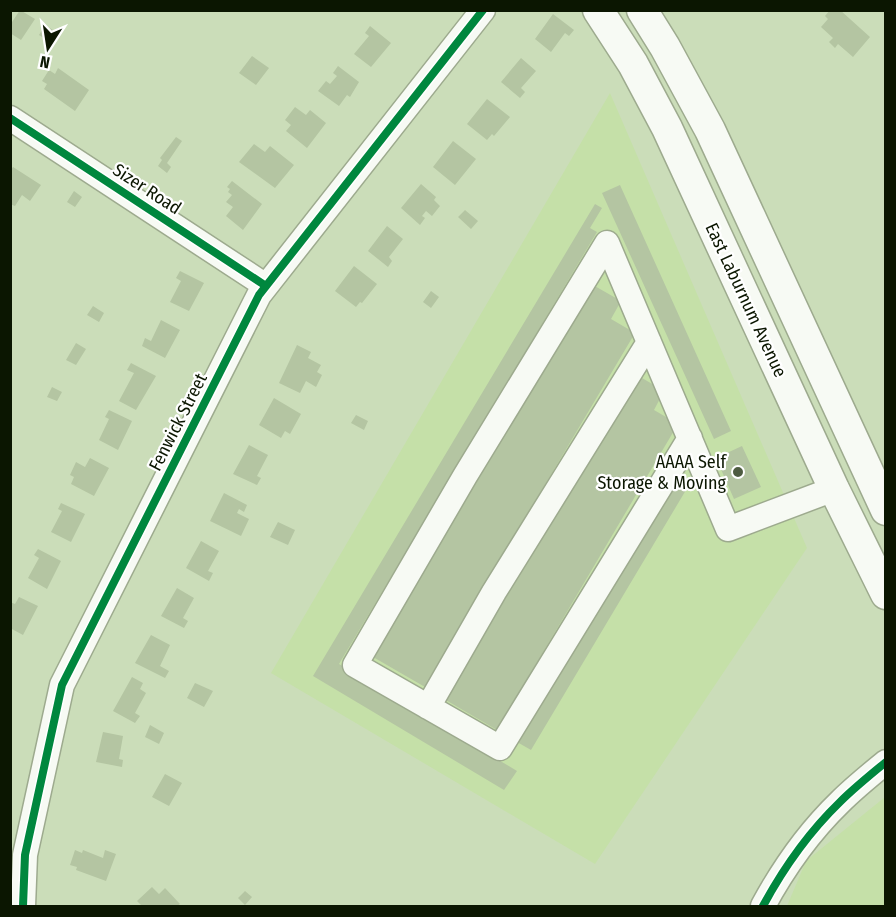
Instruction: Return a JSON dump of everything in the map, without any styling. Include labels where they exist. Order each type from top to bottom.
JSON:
[{"type":"main road","name":"East Laburnum Avenue","points":[[598,10],[633,64],[667,128],[885,594]]},
{"type":"main road","points":[[642,10],[710,130],[885,510]]},
{"type":"street","name":"Fenwick Street","points":[[24,906],[25,855],[62,685],[254,306],[266,286],[483,10]]},
{"type":"street","name":"Sizer Road","points":[[10,118],[266,286]]},
{"type":"street","points":[[690,438],[500,748],[355,665],[448,504],[607,243],[690,438],[728,529],[834,489]]},
{"type":"street","points":[[428,707],[494,592],[649,342]]},
{"type":"street","points":[[763,906],[776,882],[804,843],[839,803],[885,762]]},
{"type":"street","points":[[10,902],[24,906]]},
{"type":"shaded area","points":[[610,93],[807,548],[595,864],[271,673]]},
{"type":"shaded area","points":[[885,797],[885,906],[787,906],[806,861]]},
{"type":"building","points":[[20,10],[35,19],[21,40],[10,33],[10,25]]},
{"type":"building","points":[[830,10],[840,10],[870,37],[853,57],[838,44],[835,48],[829,42],[833,38],[821,27],[828,19],[825,16]]},
{"type":"building","points":[[553,14],[574,30],[569,36],[565,33],[551,52],[535,39]]},
{"type":"building","points":[[45,25],[56,32],[50,42],[39,35]]},
{"type":"building","points":[[370,26],[391,43],[371,67],[354,54],[369,36],[365,33]]},
{"type":"building","points":[[252,56],[269,68],[256,85],[239,73]]},
{"type":"building","points":[[521,58],[536,71],[521,88],[525,92],[520,98],[501,82]]},
{"type":"building","points":[[338,66],[359,82],[350,97],[347,95],[339,106],[318,91],[326,81],[330,84],[337,76],[333,73]]},
{"type":"building","points":[[58,68],[89,90],[75,111],[44,89],[47,84],[42,81],[49,70],[55,74]]},
{"type":"building","points":[[487,99],[510,117],[494,136],[492,134],[487,140],[467,124]]},
{"type":"building","points":[[295,107],[306,115],[310,110],[326,123],[307,148],[286,131],[291,125],[285,120]]},
{"type":"building","points":[[176,137],[182,141],[167,163],[171,167],[167,173],[158,166],[162,160],[160,158]]},
{"type":"building","points":[[453,141],[476,159],[455,185],[433,167]]},
{"type":"building","points":[[254,144],[265,152],[270,146],[294,165],[275,188],[239,162]]},
{"type":"building","points":[[13,167],[41,185],[30,201],[22,195],[15,206],[10,204],[10,171]]},
{"type":"building","points":[[232,181],[262,204],[243,230],[226,216],[233,207],[226,202],[232,195],[228,192],[230,189],[227,187]]},
{"type":"building","points":[[421,184],[436,197],[434,200],[440,206],[432,216],[426,211],[422,216],[425,218],[420,225],[401,208]]},
{"type":"building","points":[[620,185],[731,431],[714,439],[602,193]]},
{"type":"building","points":[[74,191],[82,197],[75,207],[67,202]]},
{"type":"building","points":[[595,204],[602,208],[590,228],[597,232],[339,664],[517,771],[504,790],[313,676]]},
{"type":"building","points":[[465,210],[478,221],[471,229],[458,217]]},
{"type":"building","points":[[387,226],[403,239],[389,257],[392,261],[388,267],[368,251]]},
{"type":"building","points":[[354,266],[377,284],[356,307],[335,291]]},
{"type":"building","points":[[180,271],[204,283],[189,311],[170,302],[181,281],[176,278]]},
{"type":"building","points":[[593,285],[621,301],[611,319],[635,333],[425,687],[373,657]]},
{"type":"building","points":[[431,291],[439,297],[431,308],[423,302]]},
{"type":"building","points":[[93,306],[104,313],[99,322],[87,315]]},
{"type":"building","points":[[161,320],[180,330],[165,358],[142,346],[145,338],[151,341]]},
{"type":"building","points":[[76,343],[86,349],[76,365],[66,360]]},
{"type":"building","points":[[297,345],[311,352],[308,358],[321,365],[317,372],[322,375],[316,387],[306,381],[300,393],[279,383]]},
{"type":"building","points":[[131,363],[156,376],[136,410],[119,401],[134,373],[127,370]]},
{"type":"building","points":[[637,375],[664,391],[654,410],[678,424],[497,730],[444,699]]},
{"type":"building","points":[[52,387],[62,392],[57,401],[47,397]]},
{"type":"building","points":[[274,398],[301,414],[290,434],[285,431],[281,438],[259,425]]},
{"type":"building","points":[[109,410],[132,421],[118,450],[99,440],[109,419],[105,417]]},
{"type":"building","points":[[356,415],[368,421],[364,430],[351,423]]},
{"type":"building","points":[[249,445],[268,455],[257,476],[261,478],[257,485],[233,474]]},
{"type":"building","name":"AAAA Self Storage & Moving","points":[[742,446],[761,487],[734,499],[716,458]]},
{"type":"building","points":[[90,458],[109,468],[94,496],[71,484],[74,477],[70,475],[76,462],[85,467]]},
{"type":"building","points":[[672,481],[686,490],[531,750],[517,742]]},
{"type":"building","points":[[224,493],[247,505],[244,512],[239,509],[237,513],[249,519],[241,536],[210,521]]},
{"type":"building","points":[[61,503],[85,514],[71,542],[51,532],[62,511],[58,509]]},
{"type":"building","points":[[278,522],[295,530],[288,545],[270,537]]},
{"type":"building","points":[[201,541],[219,551],[208,571],[213,573],[209,581],[186,568]]},
{"type":"building","points":[[38,549],[61,561],[47,589],[28,578],[39,558],[34,555]]},
{"type":"building","points":[[177,588],[194,598],[183,618],[188,621],[184,628],[161,616]]},
{"type":"building","points":[[19,597],[38,606],[23,635],[10,628],[10,602],[15,604]]},
{"type":"building","points":[[151,635],[170,645],[160,666],[169,671],[165,678],[135,663]]},
{"type":"building","points":[[132,677],[143,683],[140,689],[146,693],[135,713],[140,716],[135,723],[113,711]]},
{"type":"building","points":[[195,683],[213,691],[204,707],[187,698]]},
{"type":"building","points":[[150,725],[164,733],[159,744],[145,737]]},
{"type":"building","points":[[103,732],[123,736],[119,759],[123,760],[122,767],[96,762]]},
{"type":"building","points":[[165,774],[182,783],[169,806],[152,797]]},
{"type":"building","points":[[75,850],[82,853],[83,850],[103,858],[105,850],[116,854],[106,881],[76,870],[77,867],[70,865]]},
{"type":"building","points":[[152,887],[159,894],[165,888],[180,904],[177,906],[142,906],[137,901]]},
{"type":"building","points":[[245,891],[252,897],[245,905],[238,898]]},
{"type":"cycle path","points":[[23,906],[25,855],[62,685],[259,295],[483,10]]},
{"type":"cycle path","points":[[10,118],[266,286]]},
{"type":"cycle path","points":[[763,906],[807,838],[845,797],[886,762]]},
{"type":"place","name":"AAAA Self Storage & Moving","points":[[738,472]]}]
